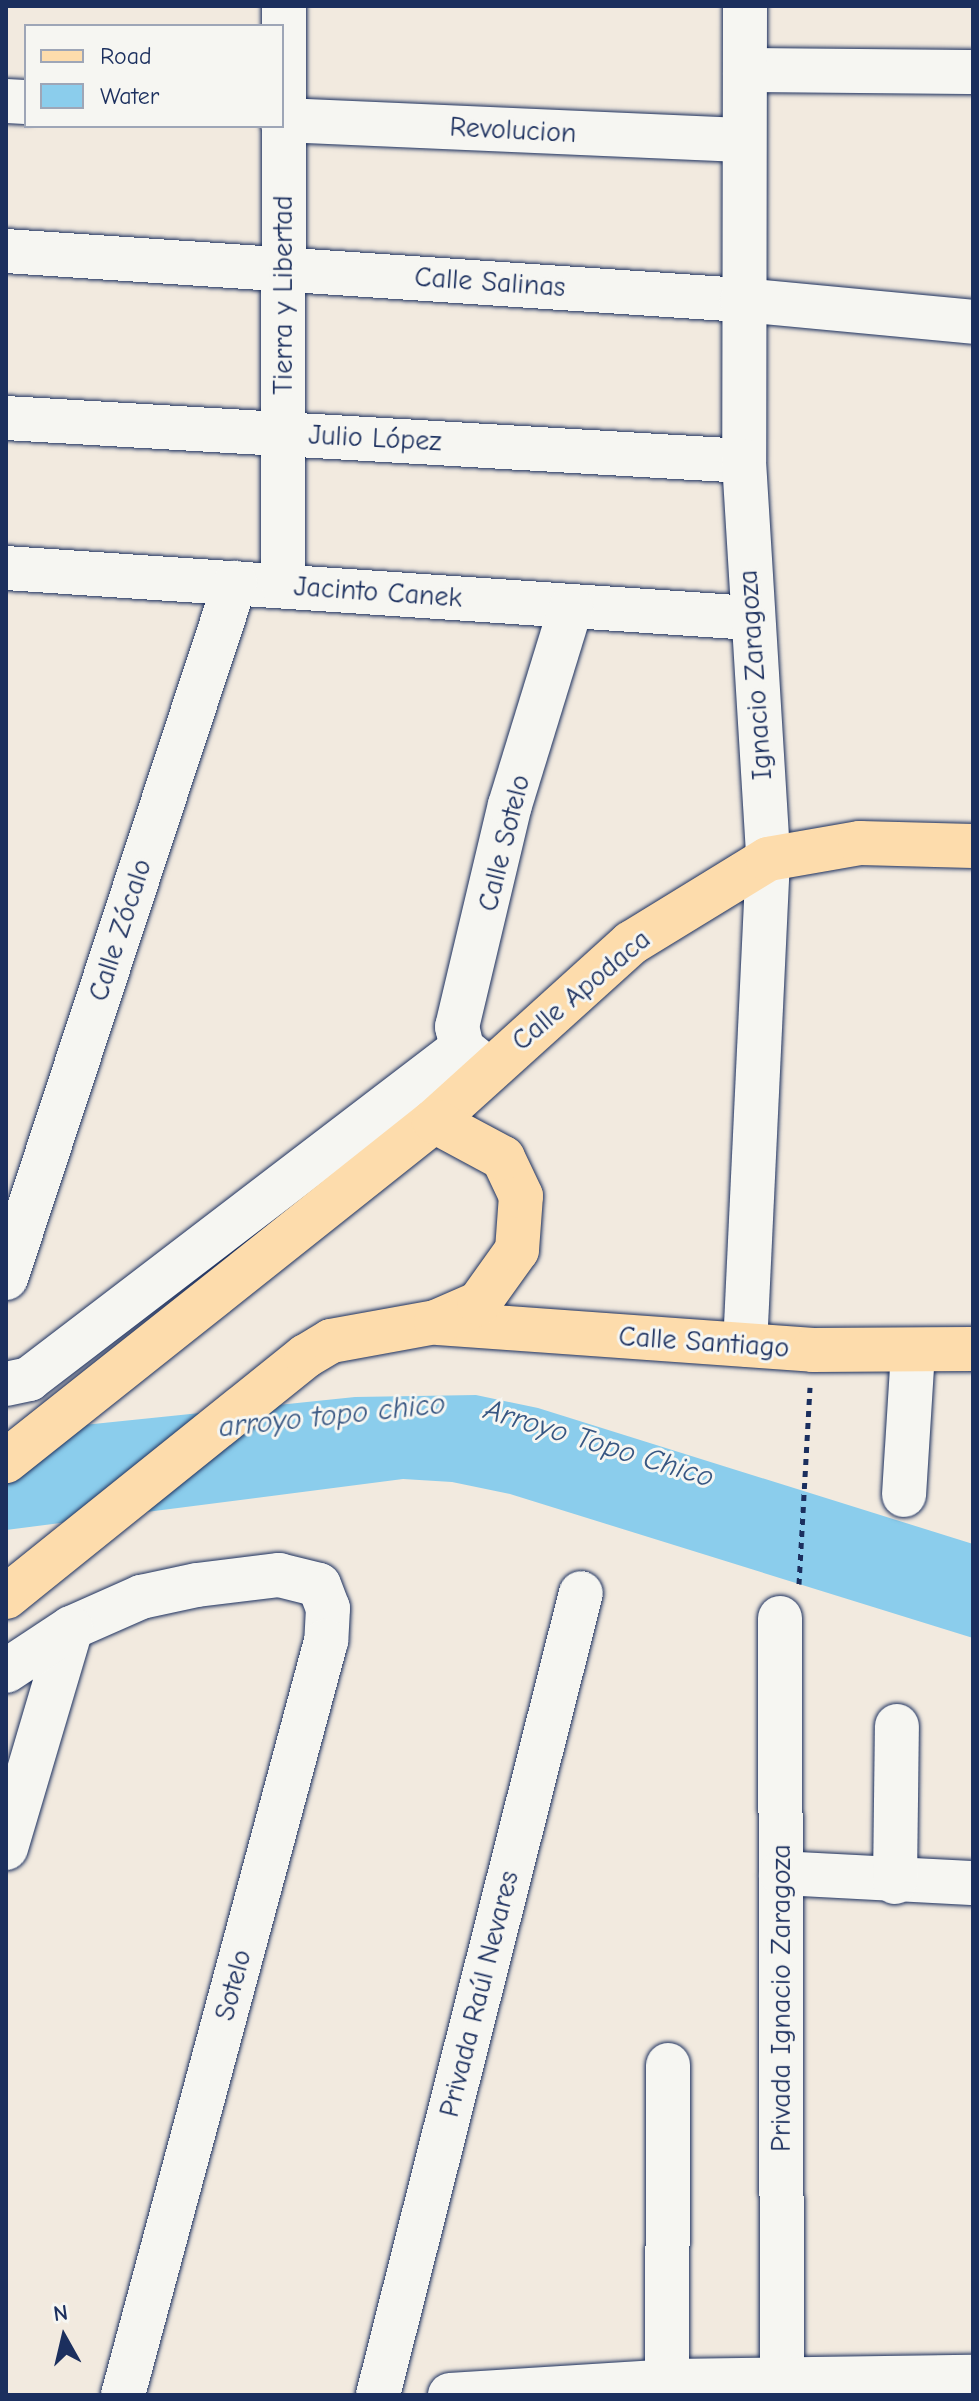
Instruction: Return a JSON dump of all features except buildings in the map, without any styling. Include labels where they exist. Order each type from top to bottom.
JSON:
[{"type":"main road","name":"Calle Apodaca","points":[[6,1461],[434,1121],[475,1059],[631,943],[768,859],[860,843],[973,846]]},
{"type":"main road","points":[[6,1597],[269,1382],[331,1341],[436,1322],[479,1303],[517,1250],[522,1215],[515,1178],[503,1158],[434,1121]]},
{"type":"main road","name":"Calle Santiago","points":[[436,1322],[813,1350],[973,1349]]},
{"type":"street","name":"Ignacio Zaragoza","points":[[745,6],[744,461],[750,618],[768,859],[745,1344]]},
{"type":"street","points":[[745,70],[973,72]]},
{"type":"street","name":"Revolucion","points":[[284,120],[743,140]]},
{"type":"street","name":"Tierra y Libertad","points":[[283,128],[283,585]]},
{"type":"street","name":"Calle Salinas","points":[[6,251],[742,300],[973,322]]},
{"type":"street","name":"Julio López","points":[[6,418],[744,461]]},
{"type":"street","name":"Jacinto Canek","points":[[6,568],[750,618]]},
{"type":"street","name":"Calle Zócalo","points":[[6,1278],[235,583]]},
{"type":"street","name":"Calle Sotelo","points":[[475,1059],[457,1027],[510,805],[571,607]]},
{"type":"street","name":"Calle Apodaca","points":[[6,1384],[42,1369],[475,1059]]},
{"type":"street","points":[[904,1495],[913,1350]]},
{"type":"street","name":"Sotelo","points":[[71,1628],[141,1597],[197,1585],[279,1575],[310,1580],[319,1585],[328,1608],[326,1641],[123,2395]]},
{"type":"street","name":"Privada Raúl Nevares","points":[[378,2395],[581,1593]]},
{"type":"street","name":"Privada Ignacio Zaragoza","points":[[782,2379],[781,1873],[789,1608]]},
{"type":"street","points":[[6,1671],[71,1628]]},
{"type":"street","points":[[6,1848],[71,1628]]},
{"type":"street","points":[[895,1882],[897,1726]]},
{"type":"street","points":[[781,1873],[895,1882],[973,1883]]},
{"type":"street","points":[[668,2065],[668,2388]]},
{"type":"street","points":[[450,2395],[668,2388],[782,2379],[973,2377]]},
{"type":"path","points":[[789,1608],[803,1490],[813,1350]]},
{"type":"water","points":[[476,1395],[538,1408],[973,1544],[973,1638],[510,1494],[452,1482],[403,1479],[6,1530],[6,1433],[355,1397]]},
{"type":"water label","name":"arroyo topo chico","points":[[332,1416]]},
{"type":"water label","name":"Arroyo Topo Chico","points":[[599,1444]]}]
